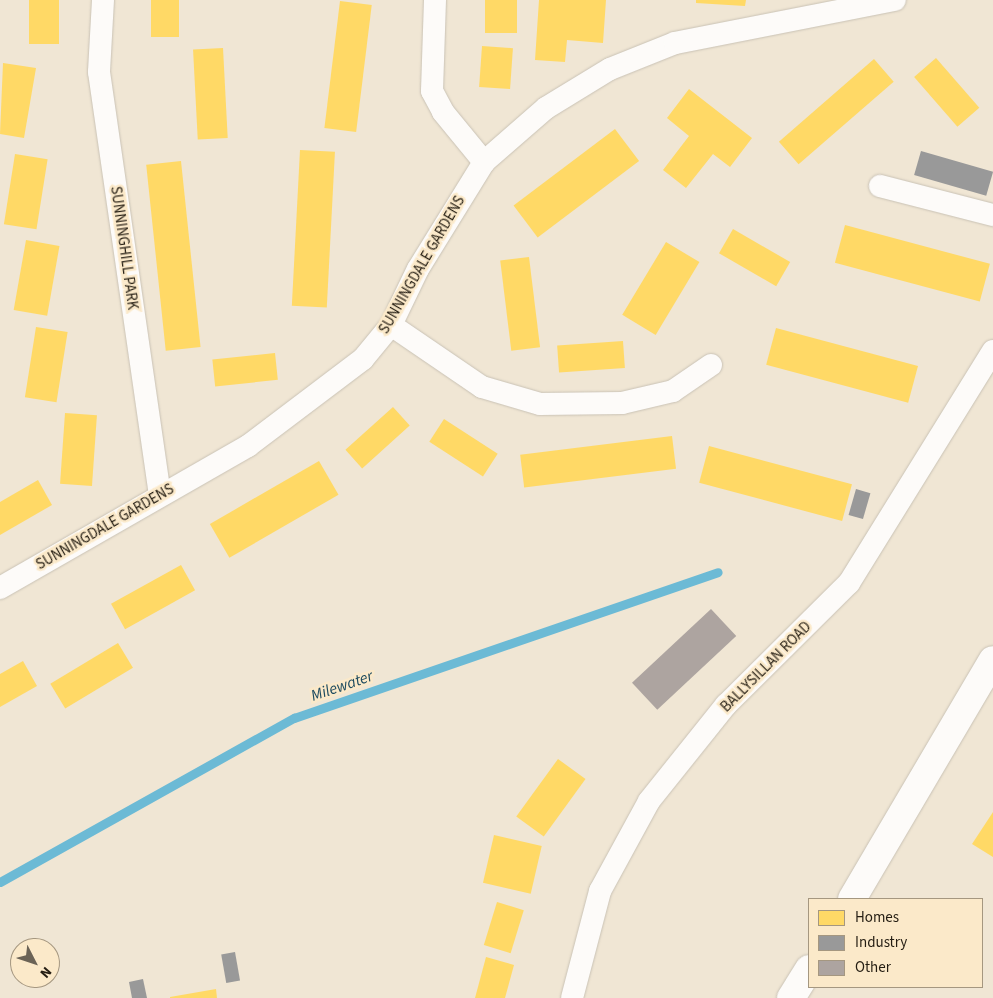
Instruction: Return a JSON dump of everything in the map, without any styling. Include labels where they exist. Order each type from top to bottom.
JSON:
[{"type":"highway","points":[[853,898],[993,660]]},
{"type":"highway","points":[[791,998],[808,971]]},
{"type":"street","name":"SUNNINGHILL PARK","points":[[103,0],[99,72],[160,495]]},
{"type":"street","points":[[436,0],[432,90],[443,112],[484,162]]},
{"type":"street","name":"SUNNINGDALE GARDENS","points":[[0,588],[248,446],[330,388],[363,359],[391,325],[418,269],[484,162],[546,108],[610,69],[675,43],[792,9],[894,0]]},
{"type":"street","points":[[880,186],[993,214]]},
{"type":"street","points":[[391,325],[482,387],[540,404],[631,401],[673,391],[711,365]]},
{"type":"street","name":"BALLYSILLAN ROAD","points":[[572,998],[600,891],[649,801],[726,705],[849,583],[993,351]]},
{"type":"building: Homes","points":[[29,0],[59,0],[59,44],[29,44]]},
{"type":"building: Homes","points":[[151,0],[179,0],[179,37],[151,37]]},
{"type":"building: Homes","points":[[485,0],[517,0],[517,33],[485,33]]},
{"type":"building: Homes","points":[[539,0],[606,0],[603,43],[567,40],[565,62],[535,60]]},
{"type":"building: Homes","points":[[696,0],[746,0],[745,6],[696,3]]},
{"type":"building: Homes","points":[[340,1],[372,5],[356,132],[324,128]]},
{"type":"building: Homes","points":[[482,46],[513,48],[510,89],[479,87]]},
{"type":"building: Homes","points":[[223,48],[228,138],[198,139],[193,50]]},
{"type":"building: Homes","points":[[936,58],[979,108],[957,127],[914,77]]},
{"type":"building: Homes","points":[[874,59],[894,82],[799,164],[779,142]]},
{"type":"building: Homes","points":[[3,63],[36,68],[24,138],[0,134]]},
{"type":"building: Homes","points":[[689,89],[752,138],[730,167],[713,154],[686,188],[663,170],[689,136],[667,118]]},
{"type":"building: Homes","points":[[615,129],[639,161],[538,237],[514,205]]},
{"type":"building: Homes","points":[[300,150],[335,152],[327,308],[292,306]]},
{"type":"building: Homes","points":[[15,154],[48,159],[36,229],[4,224]]},
{"type":"building: Homes","points":[[181,161],[201,347],[166,351],[146,165]]},
{"type":"building: Homes","points":[[845,225],[990,264],[980,301],[835,263]]},
{"type":"building: Homes","points":[[733,229],[790,262],[776,286],[719,253]]},
{"type":"building: Homes","points":[[26,240],[59,246],[47,316],[14,310]]},
{"type":"building: Homes","points":[[666,242],[699,262],[656,335],[622,315]]},
{"type":"building: Homes","points":[[529,257],[540,347],[511,351],[500,261]]},
{"type":"building: Homes","points":[[36,327],[68,332],[56,402],[25,397]]},
{"type":"building: Homes","points":[[776,328],[918,366],[908,403],[766,365]]},
{"type":"building: Homes","points":[[623,341],[625,368],[559,373],[557,346]]},
{"type":"building: Homes","points":[[275,353],[278,380],[215,386],[212,360]]},
{"type":"building: Homes","points":[[393,407],[410,426],[362,468],[345,450]]},
{"type":"building: Homes","points":[[65,413],[97,415],[92,486],[60,484]]},
{"type":"building: Homes","points":[[444,419],[498,454],[483,477],[429,442]]},
{"type":"building: Homes","points":[[672,436],[676,469],[524,487],[520,455]]},
{"type":"building: Homes","points":[[709,446],[852,484],[842,521],[699,483]]},
{"type":"building: Homes","points":[[319,461],[338,495],[229,558],[210,524]]},
{"type":"building: Homes","points":[[38,480],[52,505],[0,535],[0,502]]},
{"type":"building: Homes","points":[[181,565],[195,590],[125,629],[111,604]]},
{"type":"building: Homes","points":[[118,643],[133,668],[65,709],[50,684]]},
{"type":"building: Homes","points":[[23,661],[37,686],[0,707],[0,674]]},
{"type":"building: Homes","points":[[558,759],[586,779],[544,836],[516,816]]},
{"type":"building: Homes","points":[[993,812],[993,857],[972,844]]},
{"type":"building: Homes","points":[[494,835],[542,846],[531,894],[483,883]]},
{"type":"building: Homes","points":[[497,902],[524,910],[511,953],[484,945]]},
{"type":"building: Homes","points":[[486,957],[514,965],[505,998],[475,998]]},
{"type":"building: Homes","points":[[216,989],[217,998],[170,998],[170,997]]},
{"type":"building: Industry","points":[[921,151],[993,172],[986,196],[914,175]]},
{"type":"building: Industry","points":[[856,489],[870,493],[863,519],[849,515]]},
{"type":"building: Industry","points":[[235,952],[240,981],[226,983],[221,954]]},
{"type":"building: Industry","points":[[143,979],[147,998],[132,998],[129,982]]},
{"type":"building: Other","points":[[711,609],[736,636],[657,710],[632,683]]},
{"type":"waterway","name":"Milewater","points":[[0,882],[294,718],[718,572]]}]
